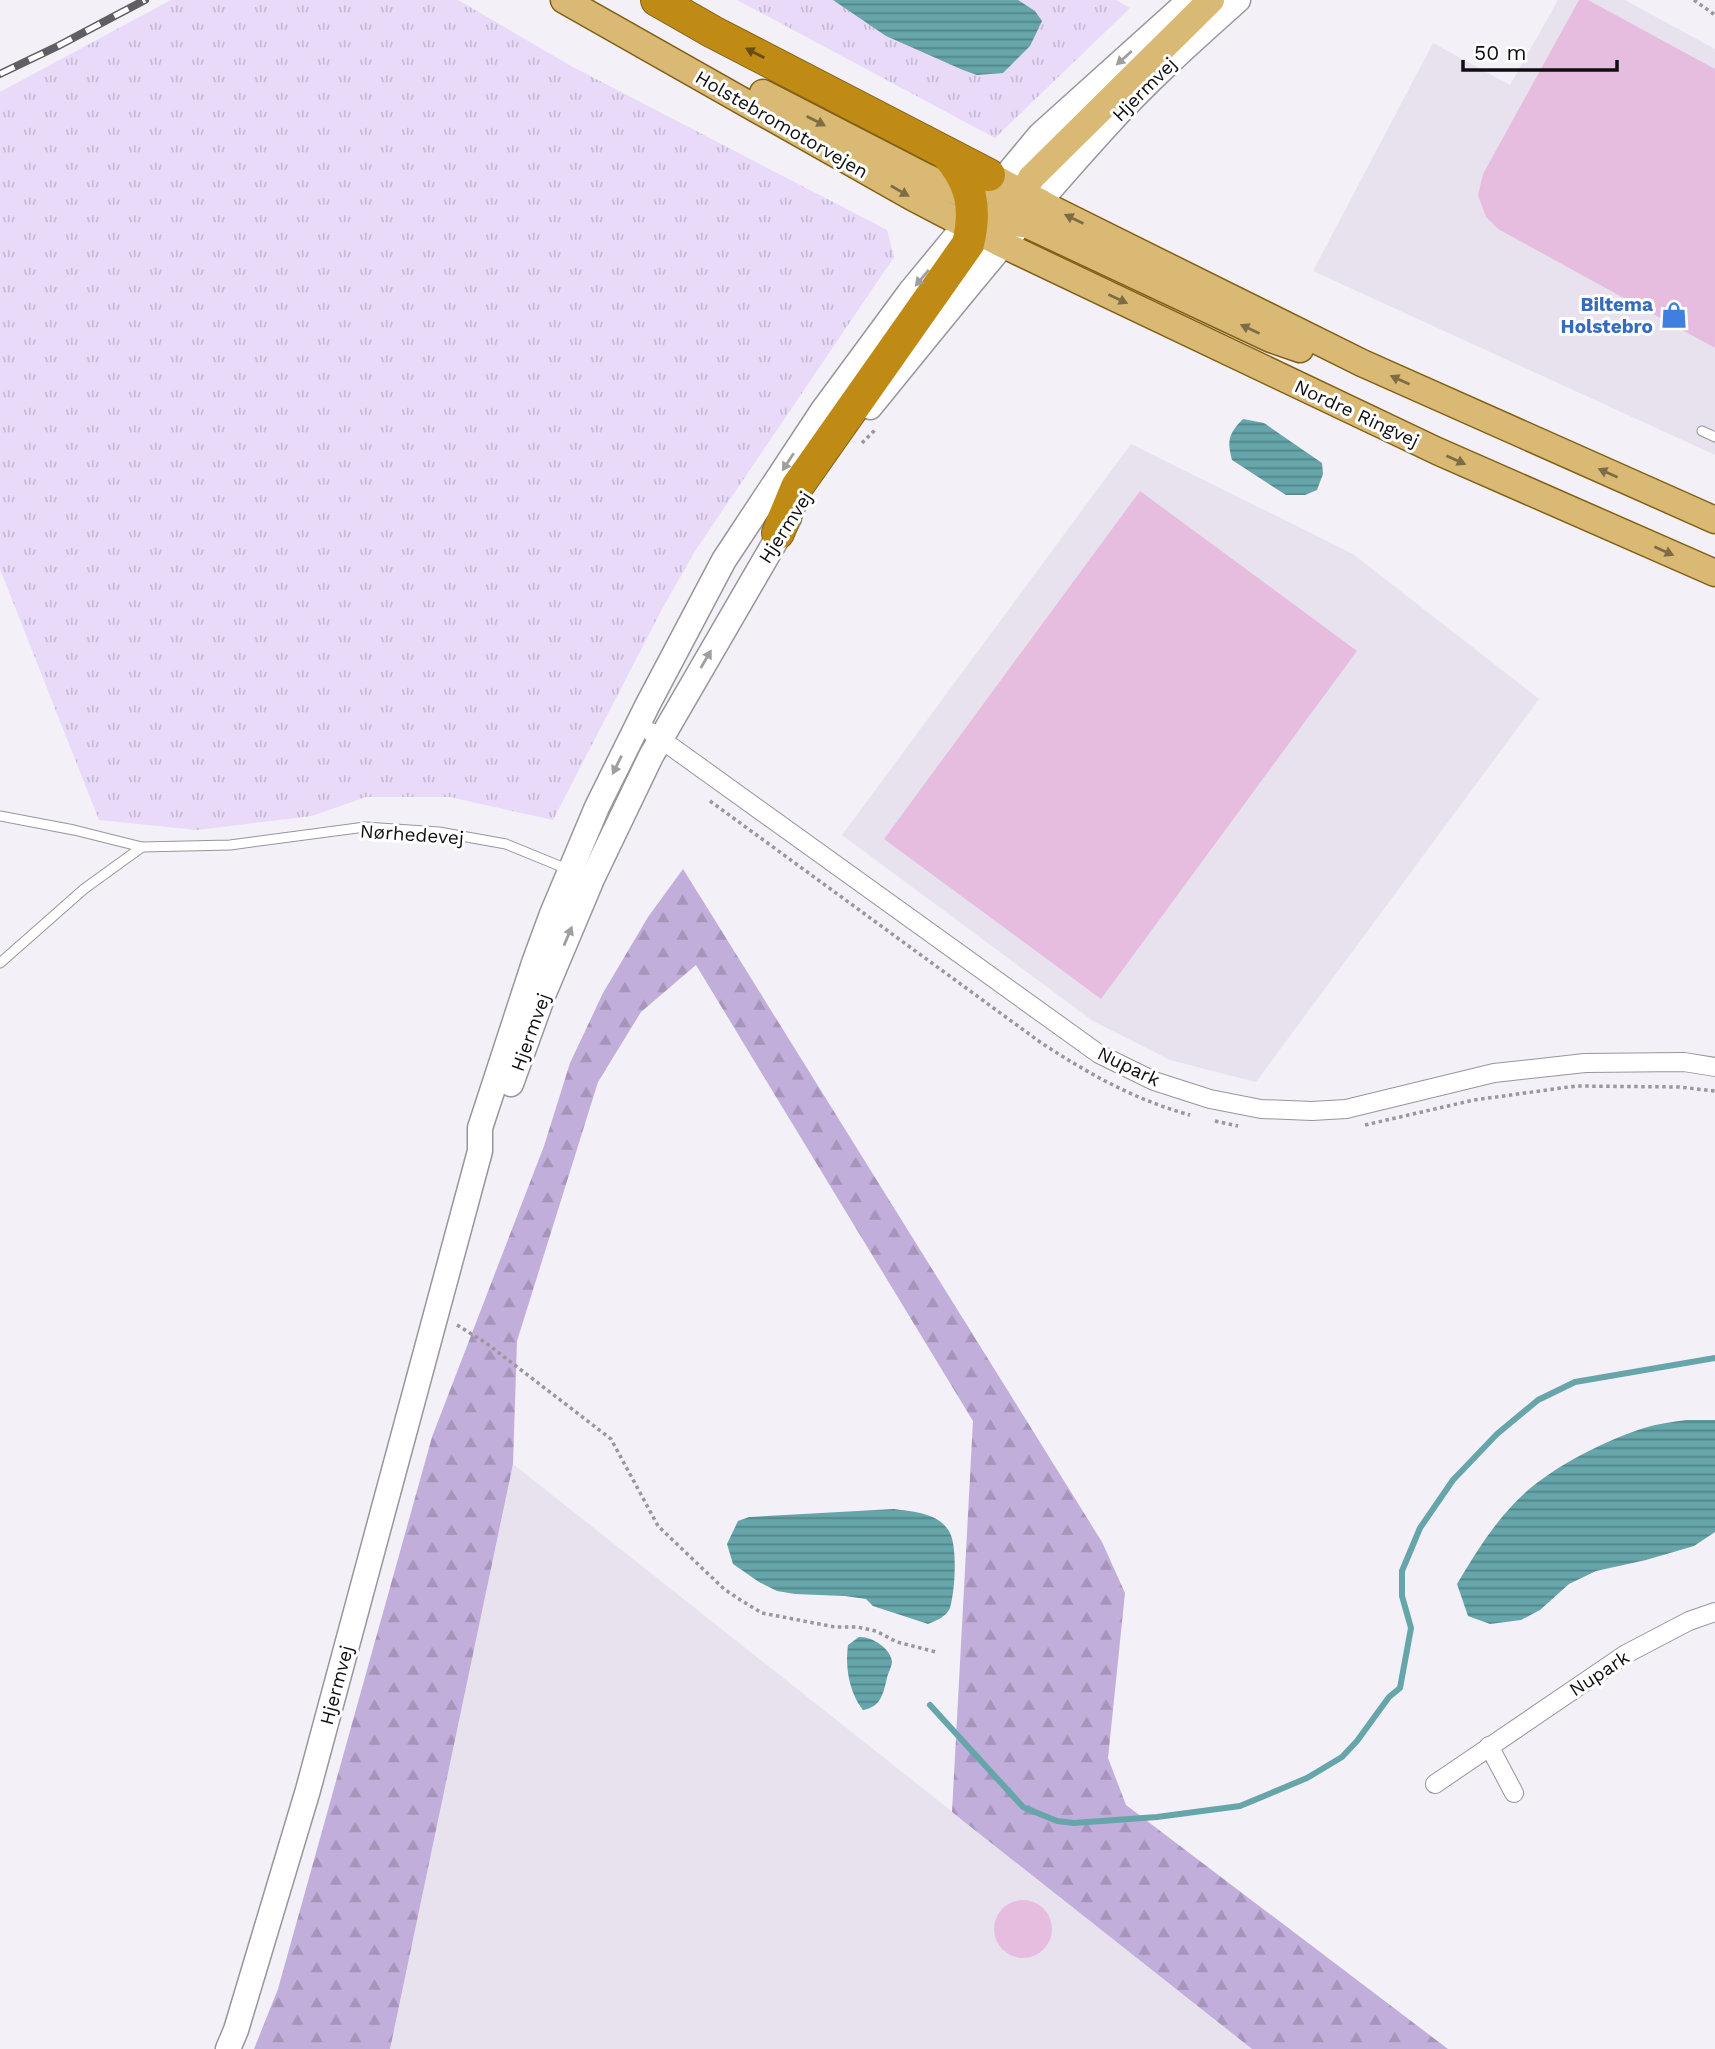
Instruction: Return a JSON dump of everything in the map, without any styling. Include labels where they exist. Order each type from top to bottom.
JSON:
[{"type":"highway","points":[[657,0],[946,153],[996,205],[797,487],[778,533]]},
{"type":"main road","points":[[564,0],[620,32],[659,44],[702,62],[926,177],[1362,363],[1715,520]]},
{"type":"main road","points":[[996,205],[1031,178],[1211,0]]},
{"type":"main road","points":[[996,205],[1002,244]]},
{"type":"main road","points":[[996,205],[1037,256],[1056,270]]},
{"type":"main road","name":"Nordre Ringvej","points":[[1002,244],[1437,451],[1715,573]]},
{"type":"street","name":"Hjermvej","points":[[996,205],[1040,135],[1190,0]]},
{"type":"street","name":"Hjermvej","points":[[581,875],[597,807],[724,560],[823,410],[910,292],[996,205],[1114,118],[1180,52],[1238,0]]},
{"type":"street","name":"Hjermvej","points":[[228,2049],[308,1790],[480,1151],[480,1128],[534,963],[581,875],[778,533],[839,444],[1002,244]]},
{"type":"street","name":"Nupark","points":[[638,723],[1099,1054],[1154,1081],[1210,1099],[1261,1109],[1346,1109],[1494,1073],[1533,1068],[1586,1063],[1684,1062],[1715,1067]]},
{"type":"street","name":"Nupark","points":[[1435,1784],[1626,1654],[1689,1621],[1715,1612]]},
{"type":"street","points":[[1489,1746],[1514,1793]]},
{"type":"lane","points":[[1702,431],[1715,437]]},
{"type":"lane","name":"Nørhedevej","points":[[0,816],[74,830],[142,848],[230,845],[365,827],[439,832],[506,845],[581,875]]},
{"type":"lane","points":[[0,963],[84,889],[142,848]]},
{"type":"path","points":[[1694,0],[1715,15]]},
{"type":"path","points":[[861,444],[877,428]]},
{"type":"path","points":[[710,800],[1080,1069],[1125,1092],[1190,1115]]},
{"type":"path","points":[[1356,1126],[1474,1100],[1576,1086],[1679,1087],[1715,1091]]},
{"type":"path","points":[[1215,1121],[1239,1126]]},
{"type":"path","points":[[436,1318],[461,1326],[486,1343],[611,1439],[658,1526],[724,1589],[762,1614],[876,1631],[897,1642],[936,1652]]},
{"type":"shaded area","points":[[1558,0],[1625,0],[1715,49],[1715,455],[1313,271],[1433,43],[1510,85]]},
{"type":"shaded area","points":[[1131,444],[1353,554],[1539,699],[1256,1082],[1170,1060],[1093,1021],[842,835]]},
{"type":"shaded area","points":[[513,1464],[1252,2049],[390,2049]]},
{"type":"green space","points":[[171,0],[458,0],[571,66],[887,230],[894,257],[695,551],[662,609],[553,820],[450,797],[366,797],[312,816],[197,830],[99,820],[0,569],[0,92]]},
{"type":"green space","points":[[737,0],[1116,0],[1130,8],[995,138]]},
{"type":"green space","points":[[683,869],[1102,1542],[1125,1593],[1108,1758],[1126,1805],[1448,2049],[1252,2049],[952,1812],[973,1421],[696,965],[641,1012],[598,1082],[517,1341],[513,1464],[390,2049],[254,2049],[278,1989],[432,1437],[544,1146],[570,1063],[603,993],[648,917]]},
{"type":"water","points":[[833,0],[1018,0],[1035,11],[1042,21],[1030,46],[1003,73],[977,75],[886,36]]},
{"type":"water","points":[[1243,419],[1264,423],[1322,463],[1323,474],[1317,490],[1305,495],[1286,495],[1232,460],[1230,438]]},
{"type":"water","points":[[1686,1420],[1715,1420],[1715,1532],[1694,1546],[1596,1571],[1569,1584],[1540,1610],[1521,1620],[1490,1624],[1468,1616],[1457,1584],[1488,1535],[1523,1495],[1554,1471],[1608,1442],[1649,1427]]},
{"type":"water","points":[[894,1509],[931,1516],[944,1525],[952,1538],[955,1569],[950,1608],[944,1616],[928,1624],[873,1606],[866,1599],[777,1591],[733,1564],[727,1544],[738,1521],[749,1517]]},
{"type":"water","points":[[859,1637],[880,1644],[888,1652],[892,1662],[880,1699],[874,1706],[863,1710],[851,1687],[847,1662],[848,1645]]},
{"type":"building","points":[[1579,0],[1588,0],[1715,69],[1715,348],[1498,229],[1486,217],[1478,195],[1483,174]]},
{"type":"building","points":[[1140,491],[1357,651],[1101,999],[884,839]]},
{"type":"building","points":[[1017,1900],[1029,1900],[1044,1908],[1052,1923],[1052,1935],[1044,1950],[1029,1958],[1017,1958],[1002,1950],[994,1935],[994,1923],[1002,1908]]},
{"type":"waterway","points":[[930,1705],[1023,1807],[1057,1821],[1074,1823],[1157,1817],[1240,1806],[1307,1778],[1342,1757],[1389,1697],[1400,1688],[1411,1628],[1402,1596],[1402,1571],[1420,1528],[1453,1480],[1497,1434],[1538,1400],[1575,1382],[1715,1358]]},
{"type":"railway","points":[[0,74],[145,0]]},
{"type":"place","name":"Biltema Holstebro","points":[[1674,315]]}]
